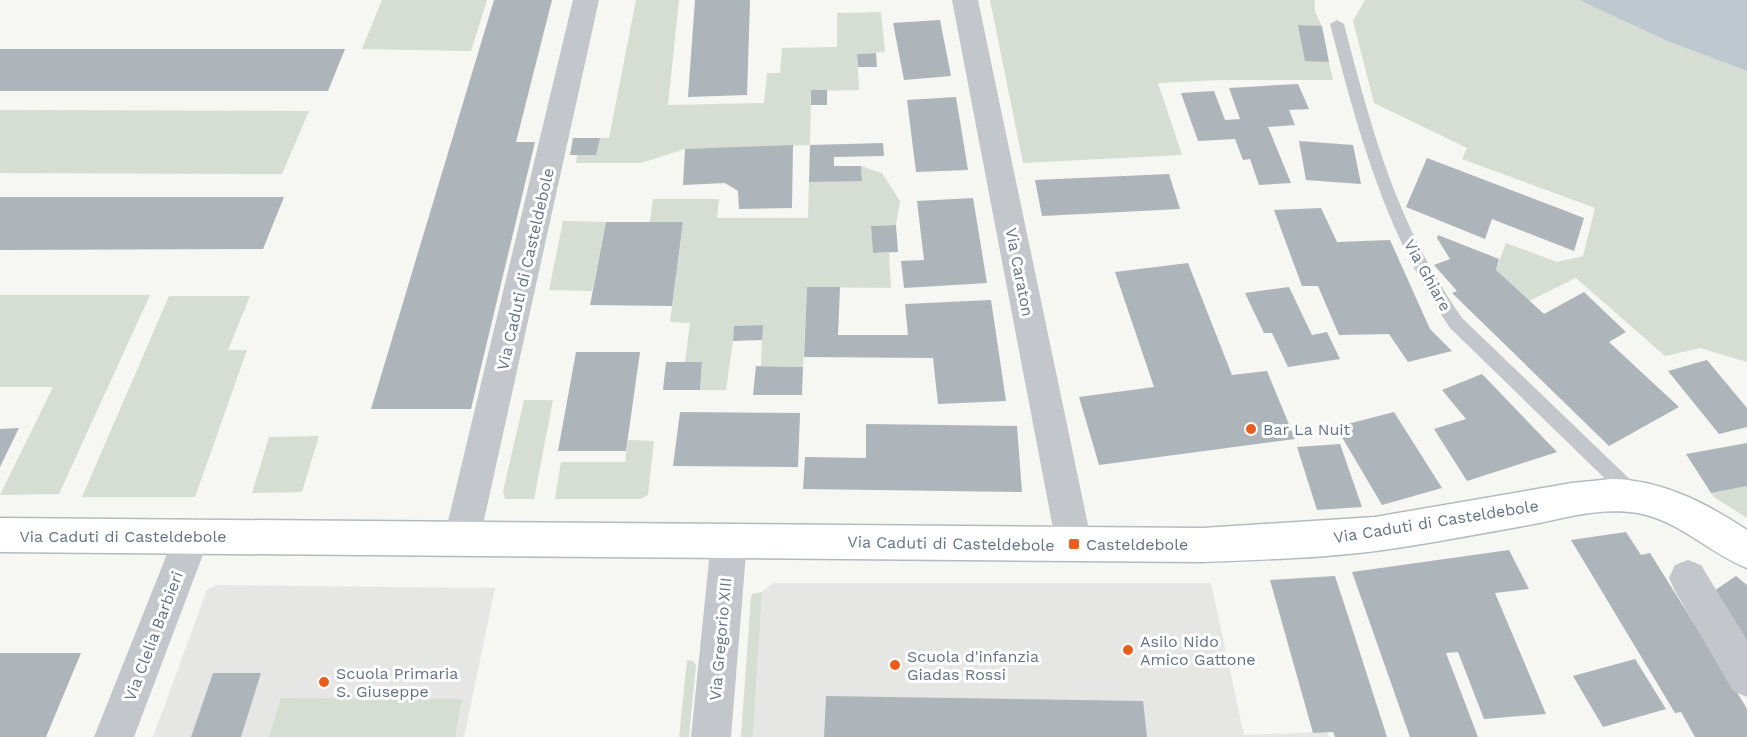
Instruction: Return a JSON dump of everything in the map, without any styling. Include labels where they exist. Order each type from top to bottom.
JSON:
[{"type":"street","name":"Via Caduti di Casteldebole","points":[[462,538],[586,0]]},
{"type":"street","name":"Via Caraton","points":[[965,0],[1074,544]]},
{"type":"street","name":"Via Caduti di Casteldebole","points":[[0,535],[1203,545],[1329,538],[1399,531],[1601,496],[1635,496],[1670,505],[1717,530],[1747,551]]},
{"type":"street","name":"Via Clelia Barbieri","points":[[114,737],[192,536]]},
{"type":"street","name":"Via Gregorio XIII","points":[[711,737],[729,541]]},
{"type":"street","points":[[1688,578],[1747,677]]},
{"type":"lane","name":"Via Ghiare","points":[[1337,24],[1383,185],[1441,303],[1456,323],[1635,496]]},
{"type":"shaded area","points":[[382,0],[487,0],[471,51],[362,49]]},
{"type":"shaded area","points":[[636,0],[679,0],[668,105],[764,103],[767,73],[780,73],[782,48],[837,47],[837,13],[881,12],[885,52],[857,54],[859,90],[811,91],[810,145],[685,149],[641,163],[576,163],[577,155],[600,138],[609,138]]},
{"type":"shaded area","points":[[990,0],[1315,0],[1315,11],[1322,26],[1299,25],[1305,60],[1329,62],[1333,80],[1220,80],[1158,83],[1182,155],[1023,163]]},
{"type":"shaded area","points":[[1365,0],[1579,0],[1667,41],[1747,71],[1747,362],[1700,348],[1665,356],[1576,278],[1529,301],[1496,270],[1506,243],[1557,262],[1583,256],[1595,208],[1462,159],[1467,148],[1374,103],[1353,21]]},
{"type":"shaded area","points":[[1579,0],[1747,0],[1747,71],[1667,41]]},
{"type":"shaded area","points":[[0,110],[309,111],[282,174],[0,173]]},
{"type":"shaded area","points":[[861,166],[882,173],[900,201],[896,225],[871,226],[873,253],[889,253],[891,288],[807,287],[803,367],[761,366],[762,325],[735,326],[726,390],[700,390],[702,362],[685,362],[690,323],[670,322],[683,222],[650,222],[653,199],[719,199],[717,218],[808,218],[809,182],[862,180]]},
{"type":"shaded area","points":[[563,221],[606,222],[592,291],[549,290]]},
{"type":"shaded area","points":[[0,295],[150,295],[59,494],[0,495],[53,387],[0,387]]},
{"type":"shaded area","points":[[169,296],[250,296],[228,350],[247,350],[195,497],[82,497]]},
{"type":"shaded area","points":[[524,400],[553,400],[534,499],[505,499],[503,492]]},
{"type":"shaded area","points":[[319,436],[302,492],[252,493],[269,437]]},
{"type":"shaded area","points":[[628,440],[654,441],[648,495],[640,499],[555,499],[561,462],[625,462]]},
{"type":"shaded area","points":[[1747,486],[1747,518],[1711,493]]},
{"type":"shaded area","points":[[773,583],[1211,583],[1244,735],[1327,732],[1329,737],[753,737],[762,592]]},
{"type":"shaded area","name":"Scuola Primaria S. Giuseppe","points":[[216,585],[495,588],[464,737],[153,737],[207,590]]},
{"type":"shaded area","points":[[762,592],[753,737],[741,737],[751,597],[752,594]]},
{"type":"shaded area","points":[[687,660],[693,661],[696,665],[689,737],[679,737]]},
{"type":"shaded area","points":[[281,698],[462,699],[455,737],[269,737]]},
{"type":"building","points":[[494,0],[552,0],[516,142],[535,142],[471,409],[371,409]]},
{"type":"building","points":[[695,0],[750,0],[747,95],[688,97]]},
{"type":"building","points":[[940,20],[951,76],[904,80],[893,23]]},
{"type":"building","points":[[1298,25],[1322,26],[1329,62],[1305,61]]},
{"type":"building","points":[[0,49],[345,49],[328,91],[0,91]]},
{"type":"building","points":[[876,53],[877,67],[858,67],[857,54]]},
{"type":"building","points":[[1298,84],[1309,109],[1289,110],[1295,125],[1268,127],[1291,183],[1259,185],[1250,159],[1243,160],[1235,139],[1198,141],[1181,93],[1214,91],[1225,120],[1240,119],[1229,88]]},
{"type":"building","points":[[811,90],[827,90],[827,105],[811,105]]},
{"type":"building","points":[[956,97],[968,170],[916,172],[907,100]]},
{"type":"building","points":[[573,138],[600,138],[596,155],[570,155]]},
{"type":"building","points":[[1299,141],[1353,145],[1361,184],[1306,180]]},
{"type":"building","points":[[883,143],[884,156],[834,157],[834,166],[861,166],[862,181],[809,182],[810,145]]},
{"type":"building","points":[[793,145],[792,208],[739,209],[738,191],[725,183],[683,185],[685,149]]},
{"type":"building","points":[[1427,158],[1584,218],[1574,251],[1492,219],[1485,239],[1406,207]]},
{"type":"building","points":[[1169,174],[1180,209],[1042,216],[1035,180]]},
{"type":"building","points":[[0,197],[284,197],[263,249],[0,250]]},
{"type":"building","points":[[973,198],[987,283],[904,288],[901,261],[924,260],[917,201]]},
{"type":"building","points":[[1321,208],[1337,242],[1390,240],[1430,329],[1452,351],[1408,362],[1389,334],[1339,335],[1318,286],[1302,286],[1274,210]]},
{"type":"building","points":[[606,222],[683,222],[672,306],[590,305]]},
{"type":"building","points":[[896,225],[898,252],[873,253],[871,226]]},
{"type":"building","points":[[1438,235],[1499,259],[1496,270],[1544,314],[1584,292],[1626,332],[1609,342],[1679,407],[1609,446],[1452,293],[1457,291],[1434,265],[1450,259],[1437,238]]},
{"type":"building","points":[[1188,263],[1232,375],[1267,371],[1295,439],[1099,465],[1079,397],[1154,387],[1115,272]]},
{"type":"building","points":[[807,287],[840,287],[838,335],[908,335],[905,304],[991,300],[1006,401],[938,404],[933,358],[804,357]]},
{"type":"building","points":[[1289,287],[1312,335],[1327,332],[1340,359],[1288,367],[1272,333],[1264,333],[1245,293]]},
{"type":"building","points":[[763,325],[762,340],[733,341],[734,326]]},
{"type":"building","points":[[576,352],[640,352],[626,451],[558,451]]},
{"type":"building","points":[[1707,360],[1747,408],[1747,427],[1719,434],[1668,371]]},
{"type":"building","points":[[666,362],[702,362],[700,390],[663,390]]},
{"type":"building","points":[[756,366],[803,367],[802,395],[753,395]]},
{"type":"building","points":[[1482,374],[1557,452],[1467,481],[1434,429],[1466,419],[1442,390]]},
{"type":"building","points":[[680,412],[800,413],[798,467],[673,466]]},
{"type":"building","points":[[1394,412],[1442,488],[1382,505],[1336,427]]},
{"type":"building","points":[[866,424],[1017,426],[1022,492],[803,489],[805,457],[866,458]]},
{"type":"building","points":[[19,428],[0,467],[0,429]]},
{"type":"building","points":[[1747,443],[1747,486],[1711,493],[1686,454]]},
{"type":"building","points":[[1340,444],[1362,507],[1317,510],[1297,447]]},
{"type":"building","points":[[1626,532],[1641,555],[1650,553],[1743,702],[1747,709],[1747,737],[1695,737],[1681,712],[1675,713],[1571,540]]},
{"type":"building","points":[[1509,550],[1529,589],[1495,593],[1546,714],[1484,719],[1458,652],[1446,653],[1478,737],[1410,737],[1352,572]]},
{"type":"building","points":[[1335,576],[1387,737],[1335,737],[1333,732],[1313,733],[1270,580]]},
{"type":"building","points":[[1736,576],[1747,585],[1747,646],[1711,593]]},
{"type":"building","points":[[0,653],[81,653],[46,737],[0,737]]},
{"type":"building","points":[[1635,659],[1666,709],[1603,727],[1573,676]]},
{"type":"building","points":[[213,673],[261,673],[241,737],[191,737]]},
{"type":"building","points":[[826,696],[1143,701],[1147,737],[824,737]]},
{"type":"place","name":"Bar La Nuit","points":[[1251,429]]},
{"type":"place","name":"Casteldebole","points":[[1074,544]]},
{"type":"place","name":"Asilo Nido Amico Gattone","points":[[1128,650]]},
{"type":"place","name":"Scuola d'infanzia Giadas Rossi","points":[[895,665]]},
{"type":"place","name":"Scuola Primaria S. Giuseppe","points":[[324,682]]}]
